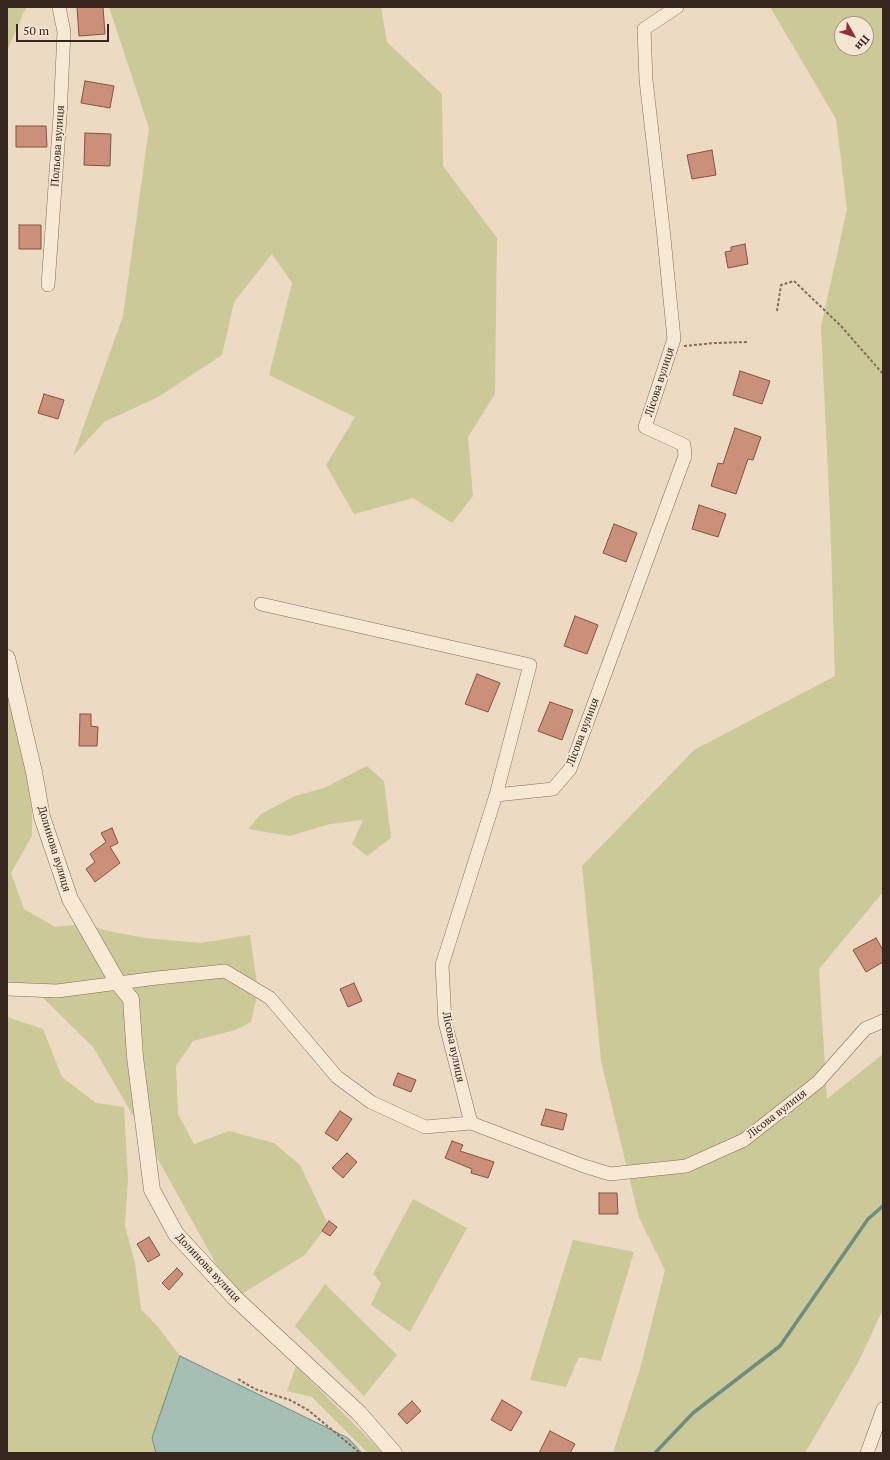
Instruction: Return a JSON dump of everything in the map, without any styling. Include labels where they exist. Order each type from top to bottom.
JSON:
[{"type":"street","name":"Польова вулиця","points":[[48,285],[60,116],[64,32],[59,7]]},
{"type":"street","name":"Лісова вулиця","points":[[677,7],[644,29],[646,80],[674,339],[645,427],[684,445],[685,456],[570,769],[553,788],[496,795],[442,965],[445,1022],[471,1123],[584,1166],[610,1174],[686,1166],[744,1140],[818,1082],[865,1029],[883,1021]]},
{"type":"street","points":[[261,604],[530,665],[496,795]]},
{"type":"street","name":"Долинова вулиця","points":[[7,658],[34,772],[42,817],[70,899],[118,983],[131,999],[135,1057],[152,1190],[176,1234],[235,1298],[359,1413],[394,1453]]},
{"type":"street","points":[[7,989],[57,991],[225,971],[270,998],[337,1077],[371,1102],[425,1128],[471,1123]]},
{"type":"street","points":[[867,1453],[883,1409]]},
{"type":"path","points":[[777,311],[781,285],[794,281],[841,326],[883,374]]},
{"type":"path","points":[[671,348],[715,343],[748,342]]},
{"type":"path","points":[[238,1379],[255,1389],[290,1400],[308,1410],[360,1453]]},
{"type":"shaded area","points":[[7,7],[27,7],[7,51]]},
{"type":"shaded area","points":[[109,7],[381,7],[387,42],[442,94],[443,166],[497,238],[495,394],[468,437],[473,496],[452,523],[413,498],[354,514],[326,465],[355,417],[269,375],[292,283],[272,254],[234,302],[222,355],[158,397],[104,422],[73,456],[123,316],[149,128]]},
{"type":"shaded area","points":[[770,7],[883,7],[883,892],[819,969],[827,1099],[883,1054],[883,1309],[859,1361],[805,1453],[613,1453],[640,1369],[665,1270],[639,1218],[601,1061],[582,866],[694,750],[835,676],[830,515],[821,327],[847,209],[836,119]]},
{"type":"shaded area","points":[[7,691],[32,765],[32,836],[11,873],[24,909],[55,927],[85,924],[108,931],[145,938],[201,943],[250,935],[258,991],[251,1022],[235,1030],[193,1041],[176,1066],[178,1114],[194,1144],[229,1131],[274,1143],[300,1165],[328,1224],[305,1255],[235,1298],[145,1136],[93,1047],[35,990],[7,985]]},
{"type":"shaded area","points":[[367,766],[384,781],[391,838],[367,856],[352,844],[363,820],[330,824],[290,836],[248,829],[261,814],[295,796],[324,788]]},
{"type":"shaded area","points":[[7,1017],[43,1029],[62,1077],[96,1103],[124,1107],[128,1179],[125,1226],[135,1263],[141,1309],[158,1327],[180,1356],[152,1438],[156,1453],[7,1453]]},
{"type":"shaded area","points":[[413,1199],[467,1228],[410,1332],[371,1305],[381,1283],[373,1274]]},
{"type":"shaded area","points":[[573,1240],[634,1252],[601,1361],[579,1357],[566,1387],[530,1380]]},
{"type":"shaded area","points":[[325,1284],[397,1355],[364,1396],[295,1326]]},
{"type":"shaded area","points":[[180,1356],[348,1438],[362,1453],[156,1453],[152,1438]]},
{"type":"shaded area","points":[[296,1366],[383,1453],[368,1453],[312,1397],[287,1391]]},
{"type":"building","points":[[77,7],[103,7],[105,34],[79,36]]},
{"type":"building","points":[[85,81],[114,86],[110,108],[81,103]]},
{"type":"building","points":[[16,126],[46,126],[47,147],[16,147]]},
{"type":"building","points":[[85,133],[111,134],[110,166],[84,165]]},
{"type":"building","points":[[712,150],[716,175],[692,179],[687,155]]},
{"type":"building","points":[[19,225],[41,225],[41,249],[19,249]]},
{"type":"building","points":[[745,244],[748,264],[728,268],[725,252],[731,251],[731,247]]},
{"type":"building","points":[[740,371],[770,381],[762,404],[733,395]]},
{"type":"building","points":[[44,394],[64,400],[58,419],[38,413]]},
{"type":"building","points":[[735,428],[761,437],[753,460],[748,459],[736,494],[711,486],[718,463],[723,464]]},
{"type":"building","points":[[699,505],[726,514],[718,537],[692,529]]},
{"type":"building","points":[[614,524],[637,533],[626,562],[603,553]]},
{"type":"building","points":[[575,616],[598,625],[587,654],[564,646]]},
{"type":"building","points":[[477,674],[500,683],[488,712],[465,704]]},
{"type":"building","points":[[550,702],[573,710],[562,740],[538,731]]},
{"type":"building","points":[[80,714],[91,714],[91,726],[98,727],[97,746],[79,746]]},
{"type":"building","points":[[112,828],[118,843],[110,847],[120,863],[95,882],[86,869],[95,862],[90,854],[106,842],[101,833]]},
{"type":"building","points":[[876,938],[883,950],[883,962],[866,972],[853,950]]},
{"type":"building","points":[[354,983],[362,1001],[348,1007],[340,989]]},
{"type":"building","points":[[398,1073],[416,1080],[411,1092],[393,1085]]},
{"type":"building","points":[[546,1109],[567,1114],[563,1130],[541,1125]]},
{"type":"building","points":[[340,1111],[352,1119],[337,1141],[325,1133]]},
{"type":"building","points":[[452,1141],[463,1145],[460,1151],[494,1162],[488,1178],[471,1173],[472,1169],[445,1158]]},
{"type":"building","points":[[347,1153],[357,1162],[343,1178],[332,1168]]},
{"type":"building","points":[[599,1193],[617,1193],[618,1214],[599,1214]]},
{"type":"building","points":[[329,1221],[337,1227],[330,1236],[322,1231]]},
{"type":"building","points":[[149,1237],[160,1255],[148,1262],[137,1244]]},
{"type":"building","points":[[177,1268],[183,1274],[169,1290],[162,1283]]},
{"type":"building","points":[[502,1400],[522,1412],[511,1431],[491,1420]]},
{"type":"building","points":[[412,1401],[421,1411],[407,1424],[398,1414]]},
{"type":"building","points":[[550,1431],[575,1444],[570,1453],[539,1453]]},
{"type":"waterway","points":[[655,1453],[693,1413],[780,1346],[868,1219],[883,1206]]}]
